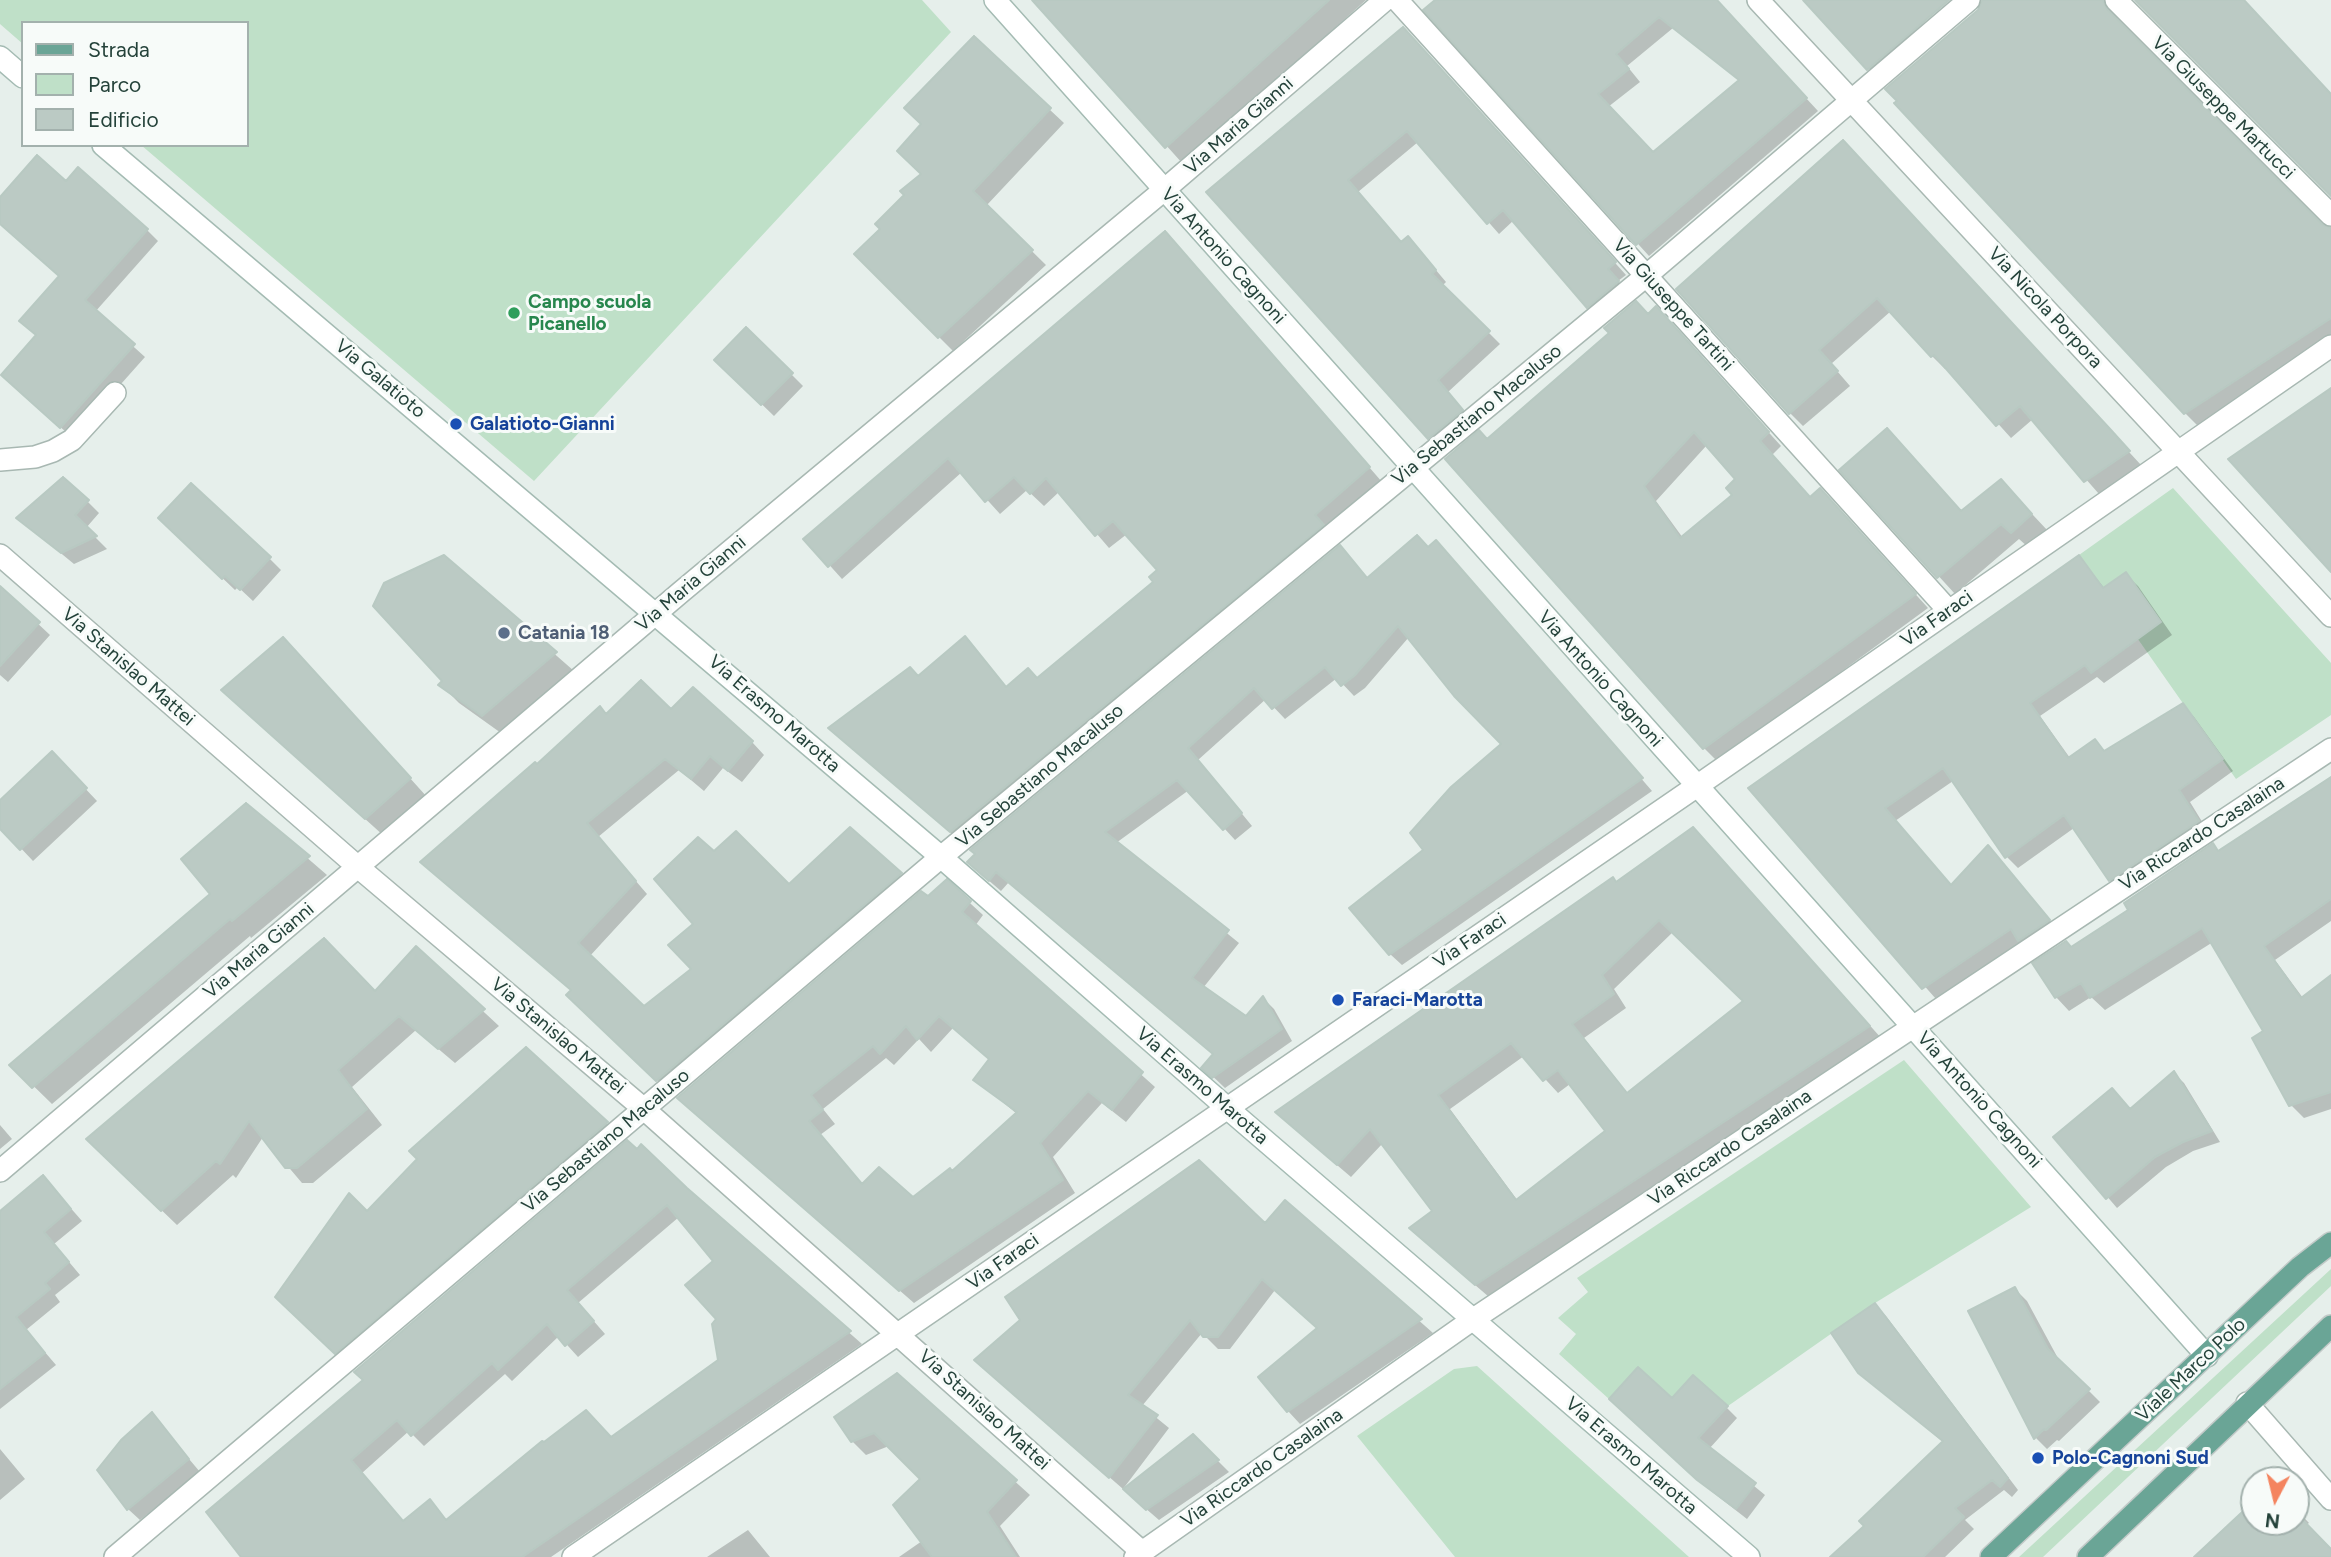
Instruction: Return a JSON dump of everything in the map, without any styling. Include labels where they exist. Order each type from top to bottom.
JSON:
[{"type":"main road","name":"Viale Marco Polo","points":[[1991,1557],[2300,1267],[2331,1243]]},
{"type":"main road","points":[[2088,1557],[2331,1325]]},
{"type":"street","name":"Via Antonio Cagnoni","points":[[995,0],[2207,1356]]},
{"type":"street","name":"Via Maria Gianni","points":[[0,1171],[656,614],[1164,190],[1385,0]]},
{"type":"street","name":"Via Giuseppe Tartini","points":[[1397,0],[1949,611]]},
{"type":"street","name":"Via Nicola Porpora","points":[[1758,0],[2331,616]]},
{"type":"street","name":"Via Sebastiano Macaluso","points":[[115,1557],[941,857],[1646,276],[1969,0]]},
{"type":"street","name":"Via Giuseppe Martucci","points":[[2116,0],[2331,215]]},
{"type":"street","points":[[0,57],[21,75]]},
{"type":"street","name":"Via Galatioto","points":[[105,147],[656,614]]},
{"type":"street","name":"Via Faraci","points":[[573,1557],[1697,786],[2331,346]]},
{"type":"street","points":[[0,460],[35,457],[72,440],[115,393]]},
{"type":"street","name":"Via Stanislao Mattei","points":[[0,555],[358,867],[644,1108],[900,1334],[1139,1555]]},
{"type":"street","name":"Via Erasmo Marotta","points":[[656,614],[941,857],[1226,1107],[1749,1557]]},
{"type":"street","name":"Via Riccardo Casalaina","points":[[1139,1555],[1472,1320],[2331,749]]},
{"type":"street","points":[[2247,1403],[2331,1499]]},
{"type":"green space","name":"Campo scuola Picanello","points":[[0,0],[922,0],[951,32],[534,481],[143,147],[248,147],[248,21],[21,21],[21,42],[0,24]]},
{"type":"green space","points":[[2173,488],[2331,663],[2331,715],[2236,779],[2079,555]]},
{"type":"green space","points":[[1904,1060],[2031,1207],[1875,1303],[1728,1406],[1693,1375],[1672,1398],[1638,1367],[1609,1399],[1559,1354],[1576,1334],[1558,1318],[1588,1292],[1577,1278]]},
{"type":"green space","points":[[2331,1269],[2331,1286],[2043,1557],[2019,1557]]},
{"type":"green space","points":[[1477,1366],[1689,1557],[1455,1557],[1357,1436],[1454,1369]]},
{"type":"building","points":[[1032,0],[1329,0],[1165,148]]},
{"type":"building","points":[[1435,0],[1717,0],[1807,98],[1636,245],[1423,10]],"holes":[[[1659,17],[1739,80],[1653,152],[1598,94],[1629,69],[1616,54]]]},
{"type":"building","points":[[1803,0],[1949,0],[1867,70]]},
{"type":"building","points":[[1982,0],[2103,0],[2107,9],[2322,224],[2331,228],[2331,318],[2184,414],[1894,103],[1897,101],[1885,89],[1978,10]]},
{"type":"building","points":[[2135,0],[2244,0],[2331,94],[2331,196]]},
{"type":"building","points":[[1403,27],[1616,262],[1608,269],[1619,281],[1587,308],[1503,210],[1487,224],[1407,131],[1348,180],[1401,242],[1408,236],[1436,270],[1432,274],[1490,331],[1438,380],[1463,410],[1428,439],[1206,192]]},
{"type":"building","points":[[974,36],[1051,108],[973,191],[1033,250],[938,338],[854,254],[880,229],[875,224],[904,195],[900,191],[921,174],[897,151],[921,124],[904,108]]},
{"type":"building","points":[[1843,140],[2130,451],[2084,482],[2020,406],[1996,426],[1934,355],[1931,357],[1877,298],[1819,350],[1838,371],[1789,414],[1676,289]]},
{"type":"building","points":[[37,155],[66,181],[78,167],[148,229],[85,300],[135,344],[60,428],[1,375],[36,335],[19,321],[59,276],[0,224],[0,197]]},
{"type":"building","points":[[1165,231],[1370,467],[1315,515],[1324,525],[950,832],[828,728],[910,667],[918,676],[965,636],[1006,687],[1028,668],[1037,678],[1153,582],[1149,577],[1157,570],[1113,521],[1095,536],[1046,478],[1030,494],[1014,477],[985,502],[948,458],[828,567],[803,539]]},
{"type":"building","points":[[1636,301],[1648,314],[1656,306],[1769,432],[1760,441],[1810,497],[1820,488],[1916,594],[1703,749],[1445,459],[1479,430],[1487,439],[1609,333],[1604,328]],"holes":[[[1694,432],[1735,479],[1726,488],[1732,495],[1680,538],[1644,486]]]},
{"type":"building","points":[[746,327],[793,373],[761,405],[714,360]]},
{"type":"building","points":[[2331,388],[2331,572],[2228,459]]},
{"type":"building","points":[[1887,428],[1961,511],[2001,479],[2032,514],[2011,533],[2001,524],[1937,578],[1839,470]]},
{"type":"building","points":[[63,477],[89,500],[75,515],[97,536],[61,553],[16,518]]},
{"type":"building","points":[[191,483],[271,557],[240,590],[225,576],[222,579],[158,518]]},
{"type":"building","points":[[1417,535],[1428,547],[1436,540],[1643,778],[1389,955],[1349,908],[1423,850],[1410,833],[1451,787],[1501,744],[1454,696],[1398,626],[1354,676],[1341,686],[1325,667],[1272,709],[1254,688],[1188,748],[1242,813],[1223,830],[1177,780],[1105,832],[1229,930],[1192,978],[1246,1016],[1263,996],[1282,1029],[1212,1078],[1201,1068],[1213,1054],[996,872],[989,881],[967,862],[975,854],[970,850],[1340,545],[1367,578]]},
{"type":"building","points":[[444,555],[557,652],[482,716],[438,685],[442,681],[373,606],[384,583]]},
{"type":"building","points":[[2079,555],[2103,588],[2126,572],[2161,622],[2091,673],[2085,665],[2030,703],[2068,758],[2095,739],[2104,751],[2183,703],[2223,759],[2179,790],[2199,821],[2109,881],[2064,815],[2005,858],[1943,768],[1885,808],[1951,885],[1988,845],[2050,920],[2018,941],[2011,929],[1922,989],[1748,788]]},
{"type":"building","points":[[0,586],[40,622],[0,666]]},
{"type":"building","points":[[283,637],[411,778],[365,819],[221,690]]},
{"type":"building","points":[[641,680],[671,709],[693,687],[753,741],[728,771],[710,756],[691,779],[665,759],[587,823],[636,881],[578,943],[644,1006],[691,969],[668,945],[693,924],[654,879],[698,837],[714,851],[736,831],[789,884],[850,827],[902,873],[656,1081],[566,995],[571,990],[420,862],[535,762],[537,764],[600,706],[606,714]]},
{"type":"building","points":[[52,751],[87,788],[20,850],[0,829],[0,800]]},
{"type":"building","points":[[2331,777],[2331,899],[2264,946],[2301,998],[2331,975],[2331,1092],[2289,1106],[2252,1038],[2263,1031],[2202,928],[2090,998],[2081,983],[2055,998],[2032,963],[2066,941],[2071,947],[2128,910],[2124,903],[2213,843],[2218,851]]},
{"type":"building","points":[[246,803],[310,856],[232,921],[230,919],[32,1088],[9,1065],[210,894],[181,859]]},
{"type":"building","points":[[1693,827],[1870,1026],[1475,1285],[1409,1228],[1432,1211],[1370,1129],[1337,1165],[1275,1112],[1613,877],[1616,882]],"holes":[[[1659,920],[1743,1001],[1627,1093],[1572,1024],[1614,994],[1602,975]],[[1511,1043],[1543,1081],[1558,1070],[1605,1131],[1516,1200],[1438,1095]]]},
{"type":"building","points":[[947,879],[971,901],[962,912],[1143,1072],[1112,1110],[1088,1091],[1040,1143],[1063,1180],[899,1291],[677,1098],[921,891],[928,896]],"holes":[[[939,1016],[989,1059],[973,1080],[1017,1112],[952,1171],[950,1168],[913,1197],[879,1167],[862,1184],[809,1121],[823,1110],[811,1095],[873,1046],[880,1054],[906,1026],[917,1040]]]},
{"type":"building","points":[[324,938],[375,991],[416,946],[485,1009],[438,1049],[399,1016],[338,1070],[367,1109],[297,1168],[285,1168],[249,1121],[220,1164],[216,1161],[161,1211],[86,1139]]},
{"type":"building","points":[[526,1047],[608,1122],[335,1354],[275,1297],[349,1193],[367,1211],[417,1159],[409,1151]]},
{"type":"building","points":[[2174,1071],[2212,1131],[2155,1157],[2106,1199],[2053,1137],[2112,1088],[2130,1109]]},
{"type":"building","points":[[627,1140],[637,1149],[641,1144],[687,1188],[851,1331],[522,1557],[241,1557],[206,1512],[363,1380],[354,1372]],"holes":[[[667,1205],[713,1261],[685,1285],[716,1319],[712,1324],[718,1360],[611,1437],[586,1410],[542,1441],[446,1520],[430,1499],[403,1521],[351,1460],[397,1420],[411,1436],[492,1363],[498,1370],[547,1324],[565,1346],[594,1321],[567,1290]]]},
{"type":"building","points":[[1199,1160],[1265,1223],[1285,1200],[1422,1319],[1287,1412],[1258,1377],[1317,1328],[1262,1279],[1218,1337],[1203,1337],[1190,1320],[1128,1395],[1158,1415],[1109,1478],[974,1360],[1020,1320],[1005,1297]]},
{"type":"building","points":[[43,1175],[71,1209],[44,1232],[69,1262],[45,1283],[50,1289],[16,1317],[45,1353],[0,1389],[0,1211]]},
{"type":"building","points":[[2015,1287],[2048,1349],[2090,1389],[2034,1439],[1968,1311]]},
{"type":"building","points":[[1875,1303],[2008,1478],[2000,1487],[1992,1480],[1955,1508],[1964,1517],[1923,1557],[1830,1557],[1864,1526],[1859,1521],[1943,1441],[1858,1373],[1831,1333]]},
{"type":"building","points":[[1638,1367],[1672,1398],[1693,1375],[1728,1406],[1698,1438],[1756,1483],[1736,1509],[1697,1480],[1609,1399]]},
{"type":"building","points":[[897,1373],[1017,1480],[987,1512],[1016,1557],[932,1557],[893,1505],[920,1479],[874,1433],[851,1442],[834,1417]]},
{"type":"building","points":[[152,1412],[189,1459],[127,1510],[97,1470],[121,1440]]},
{"type":"building","points":[[1193,1434],[1219,1460],[1146,1510],[1123,1489]]},
{"type":"building","points":[[2240,1514],[2240,1536],[2310,1536],[2310,1527],[2331,1549],[2331,1557],[2194,1557]]},
{"type":"place","name":"Campo scuola Picanello","points":[[514,313]]},
{"type":"place","name":"Galatioto-Gianni","points":[[456,424]]},
{"type":"place","name":"Catania 18","points":[[504,633]]},
{"type":"place","name":"Faraci-Marotta","points":[[1338,1000]]},
{"type":"place","name":"Polo-Cagnoni Sud","points":[[2038,1458]]}]
